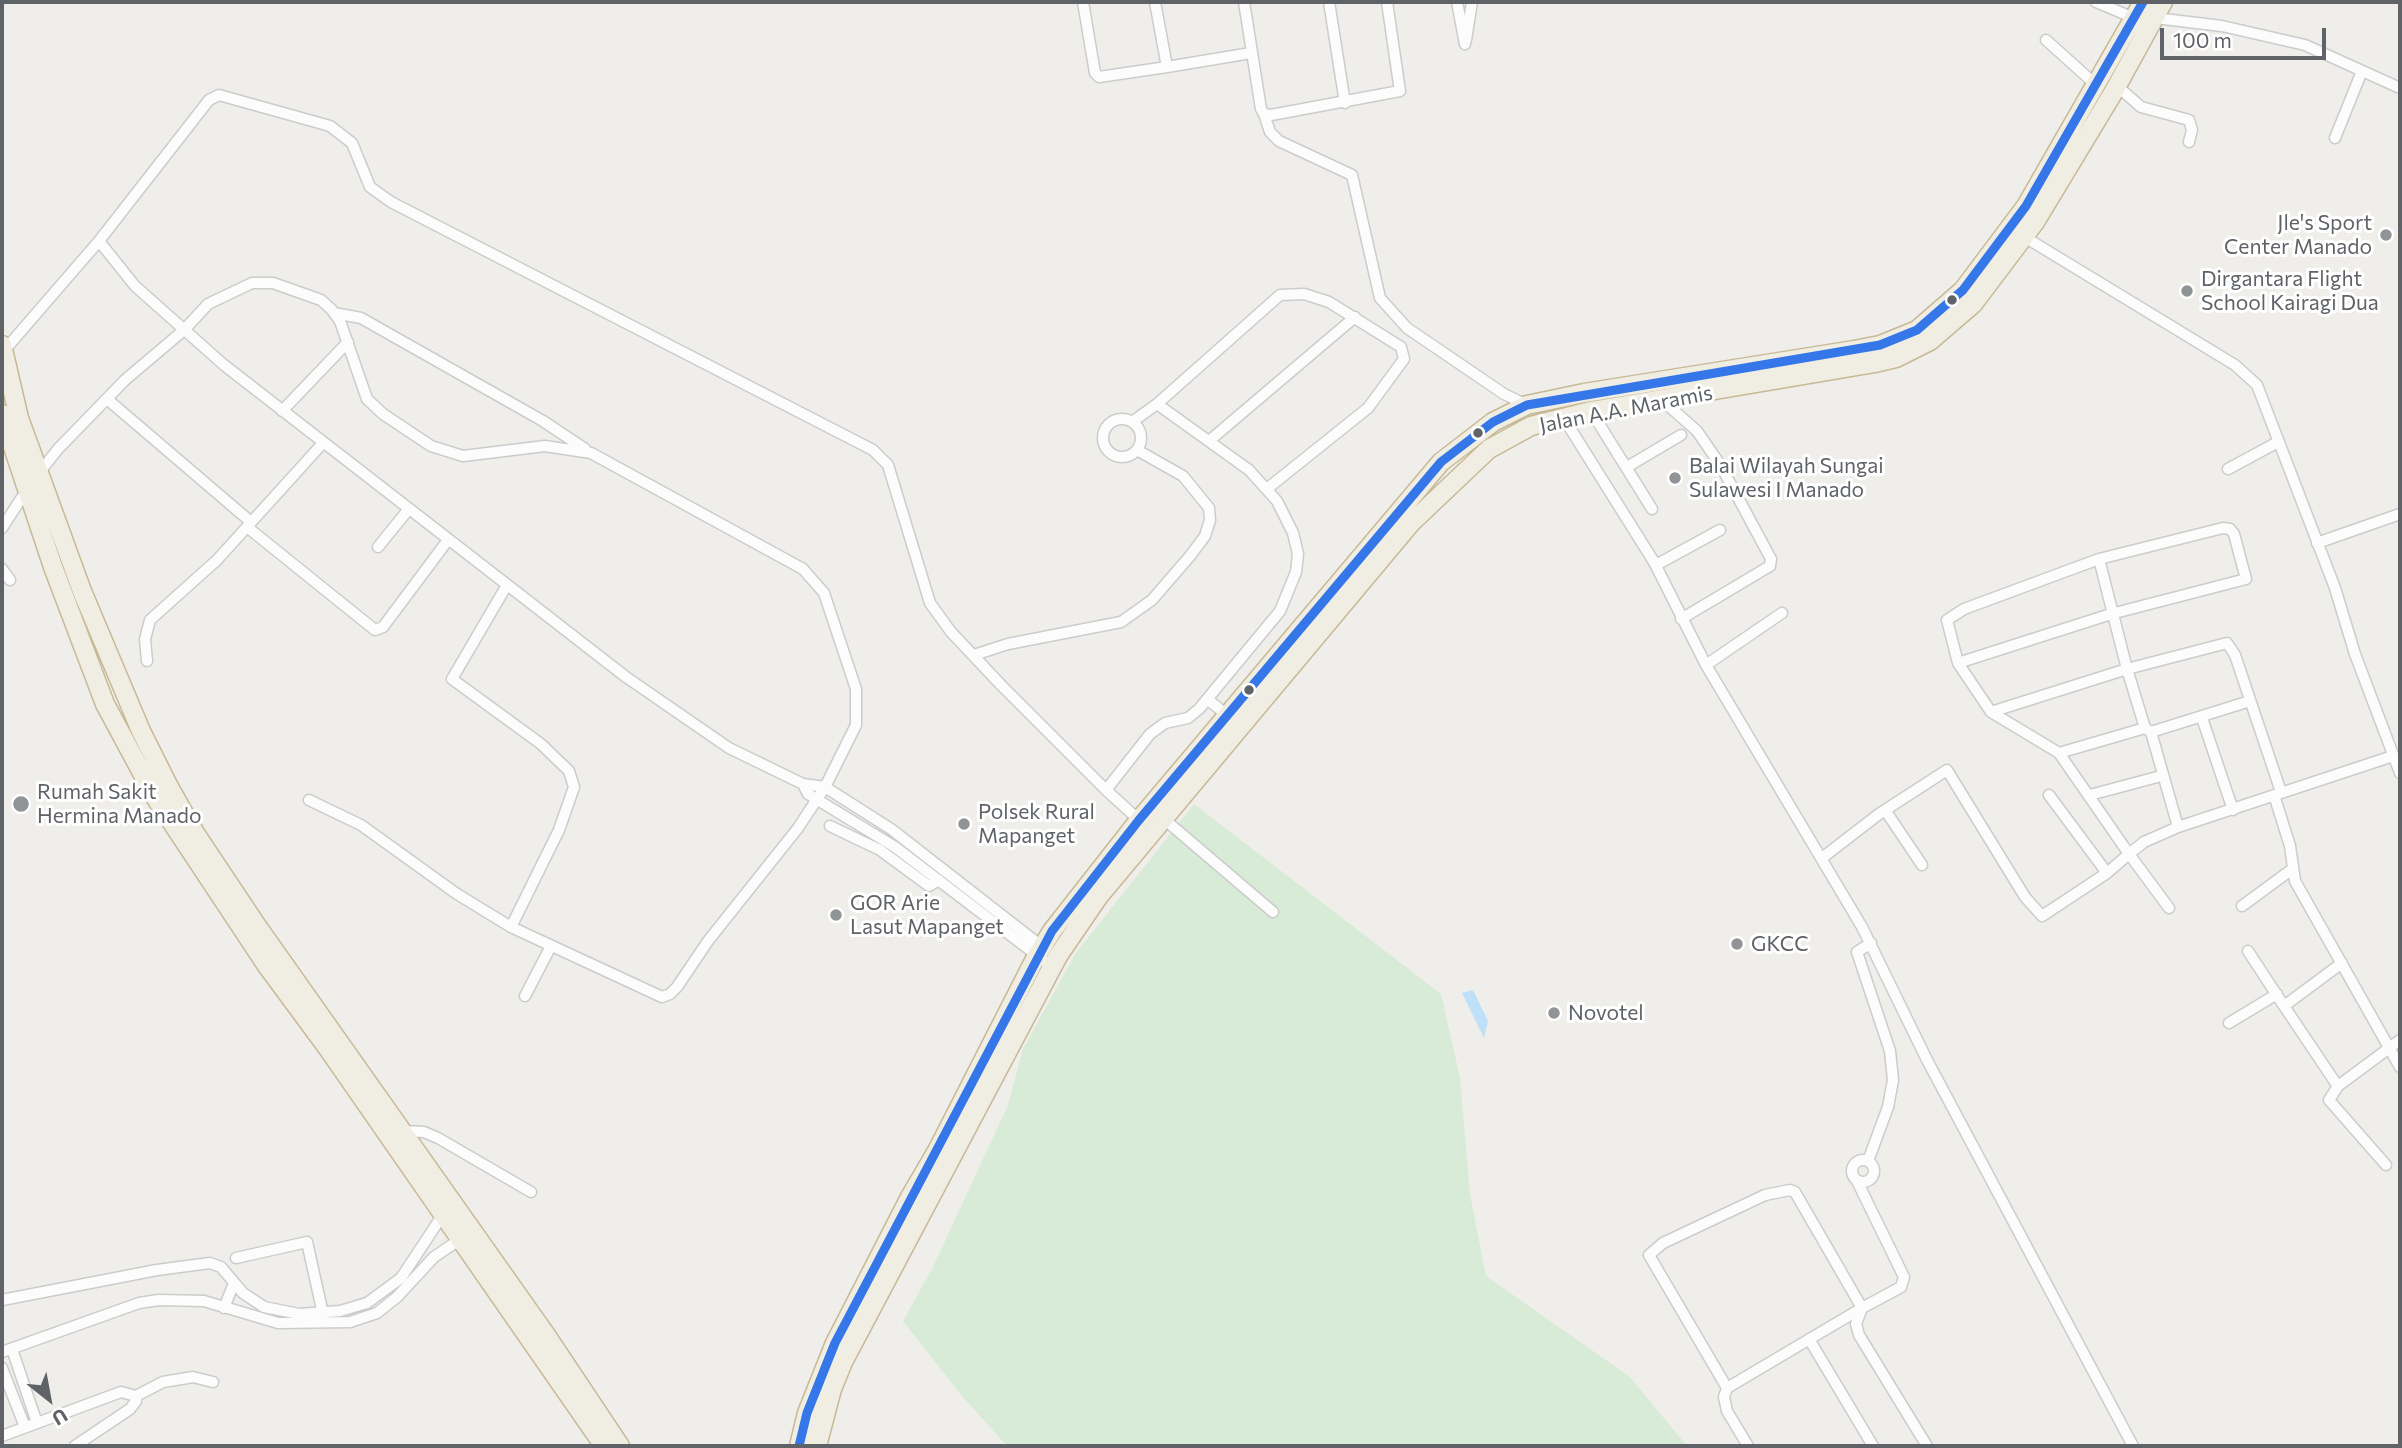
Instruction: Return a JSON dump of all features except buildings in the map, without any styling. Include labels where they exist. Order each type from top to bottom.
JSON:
[{"type":"highway","points":[[799,1446],[807,1413],[835,1343],[943,1139],[1047,956],[1063,915],[1139,820],[1441,462],[1502,416],[1527,405],[1584,393],[1854,350],[1890,341],[1917,330],[1955,298],[2026,206],[2139,10]]},
{"type":"highway","name":"Jalan A.A. Maramis","points":[[817,1446],[832,1389],[843,1362],[1047,956],[1411,523],[1489,449],[1531,426],[1563,416],[1875,363],[1909,353],[1943,332],[1965,312],[1998,274],[2116,85],[2159,10]]},
{"type":"highway","points":[[2,349],[19,418],[82,591],[141,731],[169,787],[250,916],[620,1446]]},
{"type":"highway","points":[[2,414],[26,491],[106,704],[149,788],[237,923],[329,1050],[604,1446]]},
{"type":"street","points":[[1083,2],[1095,73],[1104,79],[1251,53]]},
{"type":"street","points":[[1155,2],[1167,67]]},
{"type":"street","points":[[1244,2],[1251,53],[1270,132],[1279,141],[1352,175],[1380,298],[1407,328],[1477,372],[1504,394],[1527,405]]},
{"type":"street","points":[[1329,2],[1345,103]]},
{"type":"street","points":[[1265,114],[1345,103],[1400,91],[1387,2]]},
{"type":"street","points":[[1457,2],[1465,44],[1472,2]]},
{"type":"street","points":[[2096,2],[2139,10]]},
{"type":"street","points":[[2159,10],[2305,45],[2400,88]]},
{"type":"street","points":[[2046,40],[2095,84]]},
{"type":"street","points":[[2335,138],[2362,71]]},
{"type":"street","points":[[2116,85],[2141,107],[2189,120],[2192,130],[2189,142]]},
{"type":"street","points":[[2,349],[99,241],[209,100],[219,95],[330,126],[352,143],[370,187],[391,202],[873,450],[888,465],[930,603],[951,632],[1106,790],[1139,820]]},
{"type":"street","points":[[2023,236],[2235,365],[2258,385],[2400,773]]},
{"type":"street","points":[[99,241],[135,286],[184,330],[282,411],[507,585],[710,736],[758,764],[803,784],[824,788],[902,836],[1047,956]]},
{"type":"street","points":[[39,473],[58,449],[107,399],[184,330],[208,304],[252,283],[273,283],[321,300],[334,313],[348,342],[367,399],[404,430],[430,446],[463,456],[545,446],[591,453]]},
{"type":"street","points":[[1132,422],[1157,404],[1280,295],[1304,294],[1329,302],[1401,347],[1404,359],[1368,408],[1268,488]]},
{"type":"street","points":[[309,800],[362,825],[457,894],[511,927],[662,997],[670,995],[708,941],[775,860],[817,800],[856,725],[857,706],[856,689],[834,618],[815,580],[786,557],[591,453],[543,421],[361,318],[334,313]]},
{"type":"street","points":[[1209,441],[1355,317]]},
{"type":"street","points":[[282,411],[348,342]]},
{"type":"street","points":[[107,399],[249,525],[375,630],[383,627],[448,540]]},
{"type":"street","points":[[1663,401],[1697,431],[1721,466],[1771,559],[1770,566],[1681,619]]},
{"type":"street","points":[[1106,790],[1150,734],[1165,723],[1188,718],[1207,699],[1280,611],[1296,572],[1298,554],[1293,533],[1268,488],[1157,404]]},
{"type":"street","points":[[1591,411],[1652,509]]},
{"type":"street","points":[[1563,416],[1656,565],[1706,665],[1871,943],[1932,1071],[2133,1446]]},
{"type":"street","points":[[1124,419],[1132,422],[1140,435],[1137,450],[1124,457],[1115,456],[1104,446],[1103,438],[1109,424],[1124,419]]},
{"type":"street","points":[[1628,467],[1681,435]]},
{"type":"street","points":[[2228,469],[2278,442]]},
{"type":"street","points":[[147,661],[145,639],[150,620],[249,525],[323,443]]},
{"type":"street","points":[[974,655],[1008,645],[1121,622],[1152,600],[1190,556],[1205,536],[1210,520],[1209,508],[1183,476],[1137,450]]},
{"type":"street","points":[[2,528],[26,491]]},
{"type":"street","points":[[379,547],[408,510]]},
{"type":"street","points":[[2317,543],[2400,514]]},
{"type":"street","points":[[1958,663],[2112,614],[2246,579],[2234,534],[2223,528],[2099,559],[2018,586],[1954,614],[1947,620],[1958,663],[1991,712],[2059,753],[2090,795],[2112,834],[2169,908]]},
{"type":"street","points":[[1656,565],[1720,530]]},
{"type":"street","points":[[2099,559],[2127,669],[2178,827]]},
{"type":"street","points":[[2,569],[10,580]]},
{"type":"street","points":[[507,585],[452,678],[541,744],[569,771],[574,787],[559,830],[511,927]]},
{"type":"street","points":[[1706,665],[1782,613]]},
{"type":"street","points":[[1991,712],[2127,669],[2227,643],[2235,655],[2277,793],[2290,846],[2291,870],[2400,1067]]},
{"type":"street","points":[[1207,699],[1227,715]]},
{"type":"street","points":[[2059,753],[2202,718],[2250,701]]},
{"type":"street","points":[[2202,718],[2233,810]]},
{"type":"street","points":[[1822,858],[1885,810],[1947,770],[2025,897],[2042,916],[2107,873],[2144,842],[2178,827],[2277,793],[2393,757]]},
{"type":"street","points":[[2090,795],[2161,776]]},
{"type":"street","points":[[803,784],[808,794],[895,847],[1047,956]]},
{"type":"street","points":[[2049,795],[2107,873]]},
{"type":"street","points":[[1885,810],[1922,865]]},
{"type":"street","points":[[1164,819],[1273,912]]},
{"type":"street","points":[[830,826],[880,850],[929,886],[939,880]]},
{"type":"street","points":[[2242,906],[2291,870]]},
{"type":"street","points":[[1857,1181],[1867,1181],[1873,1174],[1868,1161],[1888,1107],[1893,1080],[1890,1051],[1857,951],[1871,943]]},
{"type":"street","points":[[525,996],[551,946]]},
{"type":"street","points":[[2248,951],[2338,1086]]},
{"type":"street","points":[[2284,1006],[2342,963]]},
{"type":"street","points":[[2229,1023],[2277,994]]},
{"type":"street","points":[[2386,1165],[2329,1100],[2338,1086],[2400,1040]]},
{"type":"street","points":[[401,1131],[424,1132],[438,1138],[531,1192]]},
{"type":"street","points":[[1748,1446],[1727,1411],[1724,1397],[1727,1388],[1901,1287],[1904,1277],[1852,1174],[1853,1166],[1859,1160],[1868,1161]]},
{"type":"street","points":[[1727,1388],[1650,1261],[1651,1252],[1663,1243],[1765,1195],[1793,1191],[1862,1308]]},
{"type":"street","points":[[2,1300],[198,1264],[221,1267],[243,1293],[264,1307],[299,1314],[323,1314],[367,1303],[386,1291],[412,1264],[442,1216]]},
{"type":"street","points":[[37,1423],[7,1351],[139,1303],[159,1300],[204,1301],[278,1323],[350,1322],[377,1313],[397,1297],[435,1257],[459,1240]]},
{"type":"street","points":[[236,1258],[307,1242],[323,1314]]},
{"type":"street","points":[[224,1308],[234,1283]]},
{"type":"street","points":[[1862,1308],[1856,1324],[1859,1335],[1927,1446]]},
{"type":"street","points":[[1809,1339],[1873,1446]]},
{"type":"street","points":[[2,1368],[25,1427]]},
{"type":"street","points":[[2,1436],[121,1392],[135,1396],[163,1382],[193,1377],[213,1382]]},
{"type":"street","points":[[75,1446],[130,1409],[136,1401],[135,1396]]},
{"type":"green space","points":[[1194,804],[1441,994],[1460,1078],[1470,1194],[1486,1276],[1630,1377],[1687,1446],[1007,1446],[962,1396],[903,1321],[933,1267],[1008,1105],[1023,1049],[1076,953]]},
{"type":"water","points":[[1473,990],[1488,1021],[1484,1038],[1462,993]]},
{"type":"transit line","points":[[799,1446],[807,1413],[835,1343],[1052,931],[1139,820],[1441,462],[1493,422],[1527,405],[1880,345],[1917,330],[1963,290],[2026,206],[2143,2]]},
{"type":"place","name":"Jle's Sport Center Manado","points":[[2386,235]]},
{"type":"place","name":"Dirgantara Flight School Kairagi Dua","points":[[2187,291]]},
{"type":"place","name":"Balai Wilayah Sungai Sulawesi I Manado","points":[[1675,478]]},
{"type":"place","name":"Rumah Sakit Hermina Manado","points":[[21,804]]},
{"type":"place","name":"Polsek Rural Mapanget","points":[[964,824]]},
{"type":"place","name":"GOR Arie Lasut Mapanget","points":[[836,915]]},
{"type":"place","name":"GKCC","points":[[1737,944]]},
{"type":"place","name":"Novotel","points":[[1554,1013]]}]
